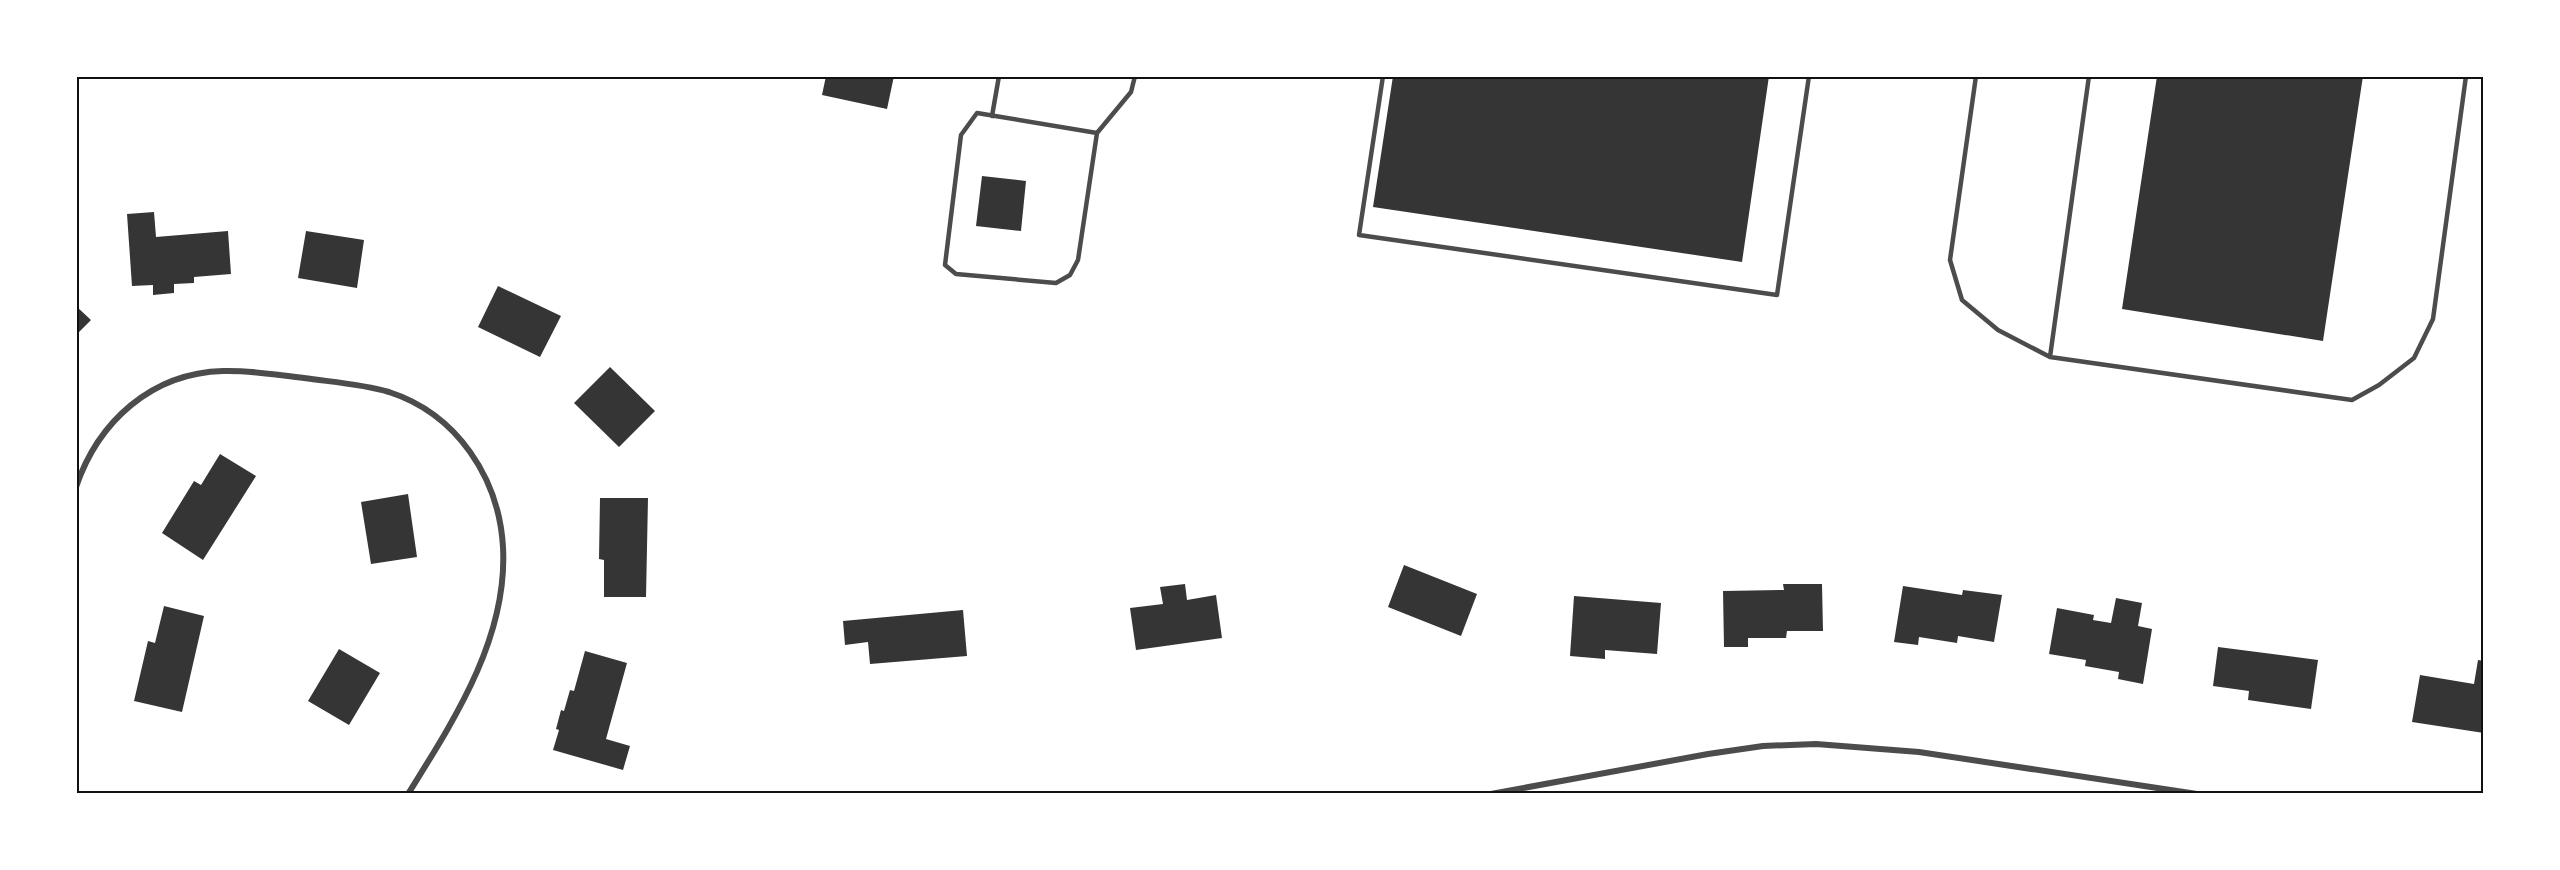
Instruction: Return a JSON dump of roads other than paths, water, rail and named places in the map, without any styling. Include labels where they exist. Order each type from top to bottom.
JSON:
[{"type":"street","points":[[76,487],[94,446],[112,421],[134,402],[152,391],[191,376],[221,370],[251,371],[364,386],[408,401],[444,424],[467,446],[485,475],[499,510],[503,549],[502,582],[494,622],[468,695],[408,794]]},
{"type":"street","points":[[1491,794],[1708,754],[1763,746],[1816,744],[1918,752],[2197,794]]},
{"type":"lane","points":[[992,116],[999,76]]},
{"type":"lane","points":[[1097,133],[977,113],[961,135],[945,265],[956,274],[1056,283],[1070,275],[1078,260],[1097,133],[1131,92],[1135,76]]},
{"type":"lane","points":[[1383,76],[1359,235],[1777,295],[1809,76]]},
{"type":"lane","points":[[1976,76],[1950,260],[1962,300],[1998,330],[2050,357],[2352,400],[2379,385],[2414,358],[2433,319],[2466,76]]},
{"type":"lane","points":[[2050,357],[2089,76]]}]
